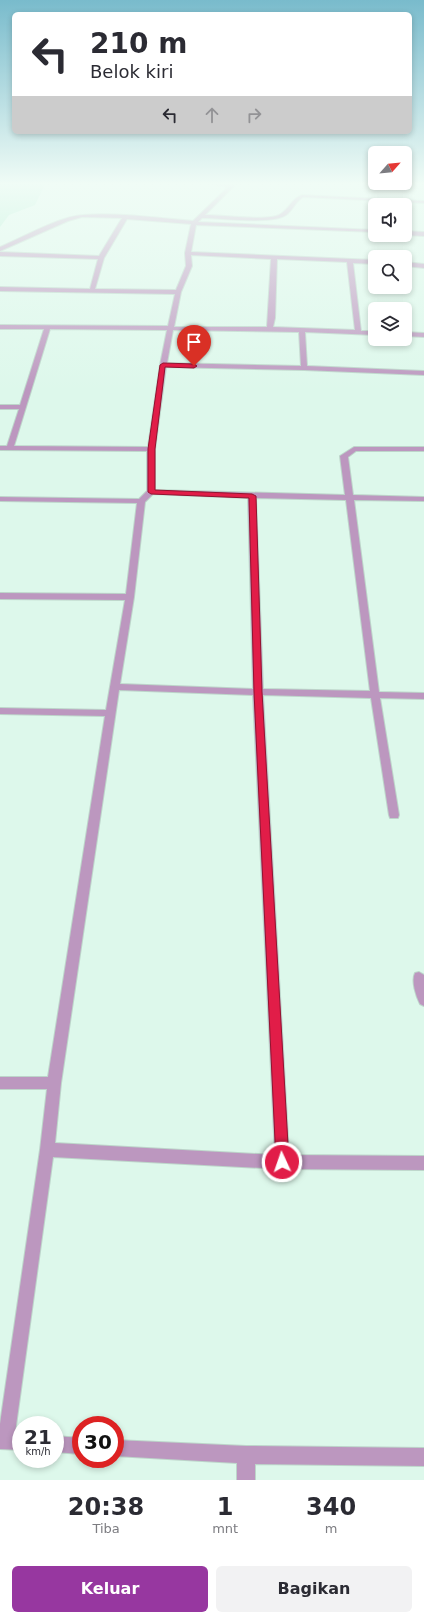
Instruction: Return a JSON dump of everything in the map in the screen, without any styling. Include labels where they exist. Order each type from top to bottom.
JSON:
[{"type":"street","points":[[92,290],[101,258],[104,253]]},
{"type":"street","points":[[9,1442],[47,1150],[54,1083],[110,713],[130,597],[141,502],[151,492],[152,449],[163,365],[178,292],[189,266],[188,253]]},
{"type":"street","points":[[206,253],[368,262]]},
{"type":"street","points":[[0,254],[101,258]]},
{"type":"street","points":[[270,329],[272,318],[274,257]]},
{"type":"street","points":[[350,261],[358,333]]},
{"type":"street","points":[[412,265],[424,266]]},
{"type":"street","points":[[0,289],[178,292]]},
{"type":"street","points":[[0,327],[270,329],[368,333]]},
{"type":"street","points":[[10,448],[47,328]]},
{"type":"street","points":[[302,331],[304,368]]},
{"type":"street","points":[[412,334],[424,335]]},
{"type":"street","points":[[163,365],[304,368],[424,373]]},
{"type":"street","points":[[0,407],[23,407]]},
{"type":"street","points":[[0,448],[152,449]]},
{"type":"street","points":[[394,815],[375,695],[344,456],[354,449],[424,449]]},
{"type":"street","points":[[151,492],[252,496],[424,499]]},
{"type":"street","points":[[252,496],[258,692],[282,1162]]},
{"type":"street","points":[[0,499],[141,502]]},
{"type":"street","points":[[0,596],[130,597]]},
{"type":"street","points":[[115,687],[424,696]]},
{"type":"street","points":[[0,712],[110,713]]},
{"type":"street","points":[[419,977],[424,1000]]},
{"type":"street","points":[[0,1083],[54,1083]]},
{"type":"street","points":[[47,1150],[282,1162],[424,1163]]},
{"type":"street","points":[[124,1448],[246,1455],[424,1457]]},
{"type":"street","points":[[246,1455],[246,1480]]},
{"type":"route","points":[[194,366],[163,365],[152,449],[151,492],[252,496],[258,692],[282,1162]]}]
